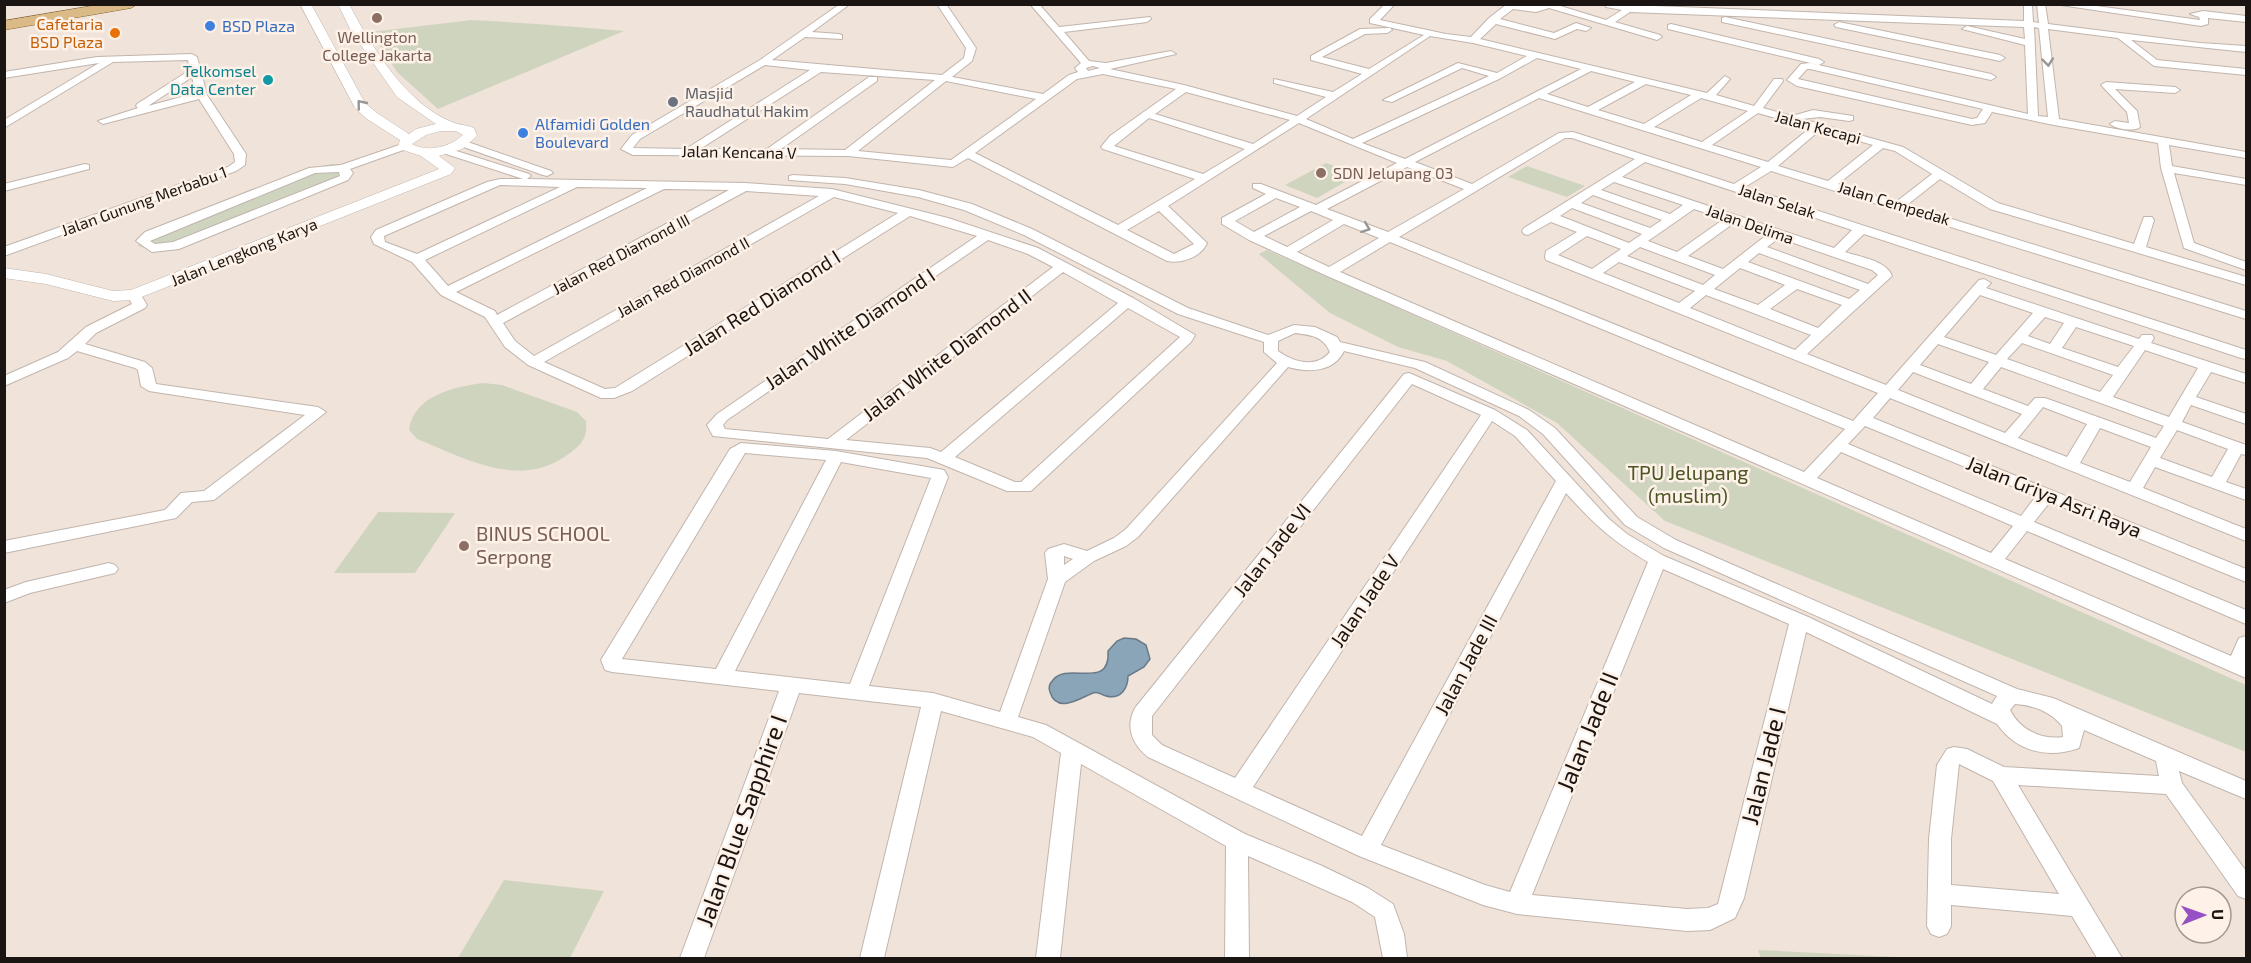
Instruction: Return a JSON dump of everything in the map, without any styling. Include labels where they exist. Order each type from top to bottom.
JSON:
[{"type":"main road","points":[[4,18],[86,4]]},
{"type":"main road","points":[[4,26],[131,4]]},
{"type":"street","points":[[305,4],[360,105],[372,116],[407,143],[424,152],[444,150],[468,139],[470,133],[464,128],[450,127],[421,132],[407,143],[342,168],[314,170],[149,235],[142,241],[152,248],[175,246],[344,178],[346,173],[342,168]]},
{"type":"street","points":[[343,4],[357,31],[402,94],[450,127]]},
{"type":"street","points":[[848,153],[969,59],[972,53],[941,4]]},
{"type":"street","points":[[1034,4],[1062,29],[1147,19]]},
{"type":"street","points":[[1045,4],[1091,69],[1184,88],[1296,120],[1473,188]]},
{"type":"street","points":[[2028,4],[2033,114]]},
{"type":"street","points":[[2041,4],[2054,118]]},
{"type":"street","points":[[2058,4],[2145,16],[2203,14],[2247,20]]},
{"type":"street","name":"Jalan Kencana V","points":[[845,5],[763,62],[636,137],[627,149],[633,152],[848,153],[948,165],[957,162],[1043,97],[1091,69]]},
{"type":"street","name":"Jalan Kecapi","points":[[1390,5],[1373,21],[1446,37],[1473,39],[1532,51],[1553,59],[1704,96],[1881,144],[1904,151],[1940,174],[1985,217],[2139,248],[2247,281]]},
{"type":"street","points":[[1473,39],[1492,20],[1512,6],[1535,10],[1545,5],[1657,37]]},
{"type":"street","points":[[1610,5],[1628,9],[2029,24],[2247,49]]},
{"type":"street","points":[[1608,22],[1628,9]]},
{"type":"street","points":[[1682,10],[1991,78]]},
{"type":"street","points":[[1796,15],[2000,58]]},
{"type":"street","points":[[1813,60],[1861,18]]},
{"type":"street","points":[[1916,19],[2031,43]]},
{"type":"street","points":[[1492,20],[1555,36]]},
{"type":"street","points":[[1545,41],[1574,26],[1586,28]]},
{"type":"street","points":[[1671,27],[2033,114],[2163,141],[2247,155]]},
{"type":"street","points":[[1119,230],[1254,148],[1426,38],[1393,31],[1363,31],[1314,58],[1371,73]]},
{"type":"street","points":[[802,34],[839,37]]},
{"type":"street","points":[[2054,118],[2135,127],[2132,111],[2106,86],[2174,91],[2154,63],[2121,36]]},
{"type":"street","points":[[1553,59],[1569,50]]},
{"type":"street","points":[[1353,143],[1498,76],[1532,51]]},
{"type":"street","points":[[1091,69],[1171,54]]},
{"type":"street","points":[[4,75],[113,58],[190,57],[194,59],[195,71],[128,115]]},
{"type":"street","points":[[4,125],[113,58]]},
{"type":"street","points":[[763,62],[944,78],[1043,97]]},
{"type":"street","points":[[2154,63],[2247,72]]},
{"type":"street","points":[[1423,111],[1388,100],[1461,65],[1498,76]]},
{"type":"street","points":[[1989,108],[1981,121],[1972,122],[1792,80],[1804,66],[1810,66],[1989,108],[2033,114]]},
{"type":"street","points":[[690,151],[822,67]]},
{"type":"street","points":[[1253,237],[1540,95],[1589,68]]},
{"type":"street","points":[[834,69],[873,79],[932,88]]},
{"type":"street","name":"Jalan Gunung Merbabu 1","points":[[4,252],[238,166],[240,154],[202,95],[195,71]]},
{"type":"street","points":[[1580,83],[1602,71]]},
{"type":"street","points":[[770,152],[873,79]]},
{"type":"street","points":[[1646,127],[1704,96],[1725,79]]},
{"type":"street","points":[[1278,81],[1335,96]]},
{"type":"street","points":[[1590,110],[1644,81]]},
{"type":"street","points":[[1705,145],[1756,110],[1778,81]]},
{"type":"street","points":[[1184,88],[1114,138],[1107,147],[1205,178]]},
{"type":"street","points":[[103,121],[202,95]]},
{"type":"street","name":"Jalan Cempedak","points":[[1540,95],[1900,205],[1985,217],[2247,315]]},
{"type":"street","points":[[1793,120],[1799,116],[1819,113],[1849,118]]},
{"type":"street","points":[[1149,114],[1254,148]]},
{"type":"street","points":[[1736,188],[1771,166],[1817,127]]},
{"type":"street","name":"Jalan Selak","points":[[1330,272],[1563,135],[1581,137],[2247,355]]},
{"type":"street","points":[[2163,141],[2167,168],[2188,245],[2247,266]]},
{"type":"street","points":[[462,143],[547,173]]},
{"type":"street","points":[[1831,184],[1881,144]]},
{"type":"street","points":[[444,150],[526,176],[547,173],[845,181],[919,194],[973,209],[1028,232],[1183,311],[1271,340]]},
{"type":"street","name":"Jalan Lengkong Karya","points":[[4,273],[46,279],[113,296],[134,295],[446,171],[447,168],[424,152]]},
{"type":"street","points":[[968,154],[1176,260],[1200,246],[1201,243],[1160,205]]},
{"type":"street","points":[[487,165],[505,158]]},
{"type":"street","points":[[1528,231],[1644,158]]},
{"type":"street","points":[[4,188],[85,167]]},
{"type":"street","points":[[2167,168],[2247,182]]},
{"type":"street","points":[[1900,205],[1940,174]]},
{"type":"street","name":"Jalan Delima","points":[[1615,178],[1836,253],[1884,272],[1886,276],[1870,289]]},
{"type":"street","points":[[417,258],[579,182]]},
{"type":"street","points":[[533,362],[510,344],[490,314],[446,292],[417,258],[380,244],[377,241],[380,233],[491,184],[579,182],[745,187],[832,193],[950,223],[1034,251],[1188,335],[1025,487],[1019,488],[944,458],[913,450],[745,448],[738,450],[611,662],[615,666],[933,701],[1007,720],[1039,731],[1238,842],[1312,872],[1360,895],[1385,911],[1395,958]]},
{"type":"street","points":[[446,292],[663,185]]},
{"type":"street","name":"Jalan Griya Asri Raya","points":[[1257,186],[1858,423],[2047,494],[2247,576]]},
{"type":"street","name":"Jalan Red Diamond III","points":[[496,321],[745,187]]},
{"type":"street","points":[[1593,191],[1671,219]]},
{"type":"street","name":"Jalan Red Diamond II","points":[[533,362],[832,193]]},
{"type":"street","points":[[1276,193],[1222,217],[1253,237],[1330,272],[2242,668],[2247,643]]},
{"type":"street","points":[[1572,204],[1652,233]]},
{"type":"street","points":[[1593,274],[1693,204]]},
{"type":"street","points":[[950,223],[973,209]]},
{"type":"street","name":"Jalan Red Diamond I","points":[[533,362],[601,393],[615,394],[908,212]]},
{"type":"street","points":[[1550,217],[1586,231],[1679,258],[1724,274]]},
{"type":"street","points":[[1679,258],[1733,218]]},
{"type":"street","points":[[1288,252],[1343,219]]},
{"type":"street","points":[[2139,248],[2148,220]]},
{"type":"street","points":[[1836,253],[1858,232],[1866,230]]},
{"type":"street","points":[[1586,231],[1551,254],[1551,257],[2247,535]]},
{"type":"street","points":[[1680,309],[1777,233]]},
{"type":"street","name":"Jalan White Diamond I","points":[[834,449],[719,433],[715,425],[722,417],[987,235]]},
{"type":"street","points":[[1757,248],[1870,289]]},
{"type":"street","points":[[1617,257],[1820,333]]},
{"type":"street","points":[[1737,263],[1851,304]]},
{"type":"street","name":"Jalan White Diamond II","points":[[834,449],[1063,266]]},
{"type":"street","points":[[1806,480],[1889,391],[1993,271]]},
{"type":"street","points":[[1760,310],[1795,284]]},
{"type":"street","points":[[1797,356],[1870,289]]},
{"type":"street","points":[[1978,290],[2247,379]]},
{"type":"street","points":[[4,382],[63,355],[90,330],[140,305],[134,295]]},
{"type":"street","points":[[944,458],[1128,301]]},
{"type":"street","points":[[1974,390],[1997,360],[2020,338],[2042,311]]},
{"type":"street","points":[[2054,349],[2073,321]]},
{"type":"street","points":[[2104,398],[2156,325]]},
{"type":"street","points":[[1336,345],[1337,352],[1328,362],[1307,366],[1285,362],[1271,352],[1269,346],[1271,340],[1284,331],[1305,329],[1325,335],[1336,345],[1420,365],[1524,413],[1549,431],[1619,509],[1646,531],[1681,549],[2015,696],[2037,699],[2060,711],[2247,789]]},
{"type":"street","points":[[1935,338],[2242,448],[2216,484]]},
{"type":"street","points":[[2020,338],[2123,374]]},
{"type":"street","points":[[4,547],[170,514],[187,497],[208,496],[222,483],[318,412],[154,388],[148,386],[145,368],[140,365],[75,346]]},
{"type":"street","points":[[1007,720],[1057,579],[1054,553],[1064,550],[1088,557],[1105,551],[1132,533],[1285,362]]},
{"type":"street","points":[[1910,366],[1974,390],[2096,421],[2159,445]]},
{"type":"street","points":[[2134,489],[2207,366]]},
{"type":"street","name":"Jalan Jade VI","points":[[1240,789],[1146,745],[1138,726],[1142,714],[1409,377],[1490,413]]},
{"type":"street","points":[[2008,440],[2055,380]]},
{"type":"street","points":[[2186,398],[2246,417]]},
{"type":"street","points":[[1490,413],[1521,433],[1603,523],[1621,538],[1658,560],[1799,621],[2002,718],[2025,737],[2055,747],[2072,742],[2075,736],[2069,720],[2060,711]]},
{"type":"street","name":"Jalan Jade V","points":[[1240,789],[1490,413]]},
{"type":"street","points":[[2071,465],[2096,421]]},
{"type":"street","points":[[1839,446],[2247,617]]},
{"type":"street","points":[[834,449],[938,474],[940,477],[857,691]]},
{"type":"street","points":[[722,677],[834,449]]},
{"type":"street","points":[[2150,460],[2247,495]]},
{"type":"street","name":"Jalan Jade III","points":[[1367,849],[1564,481]]},
{"type":"street","points":[[1994,561],[2047,494]]},
{"type":"street","name":"Jalan Jade II","points":[[1517,904],[1658,560]]},
{"type":"street","points":[[4,597],[26,588],[109,569]]},
{"type":"street","name":"Jalan Jade I","points":[[1517,904],[1687,920],[1710,919],[1727,911],[1799,621]]},
{"type":"street","name":"Jalan Blue Sapphire I","points":[[692,958],[792,684]]},
{"type":"street","points":[[2002,718],[2000,710],[2002,703],[2007,698],[2015,696]]},
{"type":"street","points":[[872,958],[933,701]]},
{"type":"street","points":[[1048,958],[1072,749]]},
{"type":"street","points":[[1939,926],[1940,839],[1948,765],[1953,755],[1967,757],[2001,775],[2172,786]]},
{"type":"street","points":[[2165,755],[2172,786],[2247,889]]},
{"type":"street","points":[[2001,775],[2110,958]]},
{"type":"street","points":[[1240,789],[1367,849],[1483,895],[1517,904]]},
{"type":"street","points":[[1237,958],[1238,842]]},
{"type":"street","points":[[1940,894],[2079,906]]},
{"type":"green space","points":[[472,20],[624,31],[438,109],[397,72],[371,32]]},
{"type":"green space","points":[[1326,163],[1359,174],[1317,198],[1285,185]]},
{"type":"green space","points":[[331,164],[346,164],[352,169],[347,180],[151,250],[138,246],[141,238],[306,170]]},
{"type":"green space","points":[[1527,166],[1585,186],[1567,197],[1508,177]]},
{"type":"green space","name":"TPU Jelupang (muslim)","points":[[1267,250],[2246,685],[2246,752],[1665,521],[1557,423],[1447,361],[1398,347],[1330,313],[1259,254]]},
{"type":"green space","points":[[483,383],[502,385],[577,412],[586,421],[586,432],[582,441],[567,455],[549,465],[530,470],[511,470],[473,462],[417,439],[409,430],[412,418],[427,401],[448,390]]},
{"type":"green space","points":[[378,512],[455,513],[415,573],[334,573]]},
{"type":"green space","points":[[504,880],[604,891],[570,958],[458,958]]},
{"type":"green space","points":[[1758,950],[1915,958],[1761,958]]},
{"type":"water","points":[[1124,638],[1136,639],[1146,645],[1150,659],[1144,667],[1128,676],[1127,685],[1120,695],[1111,697],[1095,693],[1070,703],[1053,699],[1049,688],[1053,680],[1068,673],[1096,673],[1103,670],[1107,663],[1108,651],[1117,641]]},
{"type":"place","name":"Wellington College Jakarta","points":[[377,18]]},
{"type":"place","name":"BSD Plaza","points":[[210,26]]},
{"type":"place","name":"Cafetaria BSD Plaza","points":[[115,33]]},
{"type":"place","name":"Telkomsel Data Center","points":[[268,80]]},
{"type":"place","name":"Masjid Raudhatul Hakim","points":[[673,102]]},
{"type":"place","name":"Alfamidi Golden Boulevard","points":[[523,133]]},
{"type":"place","name":"SDN Jelupang 03","points":[[1321,173]]},
{"type":"place","name":"BINUS SCHOOL Serpong","points":[[464,546]]}]
